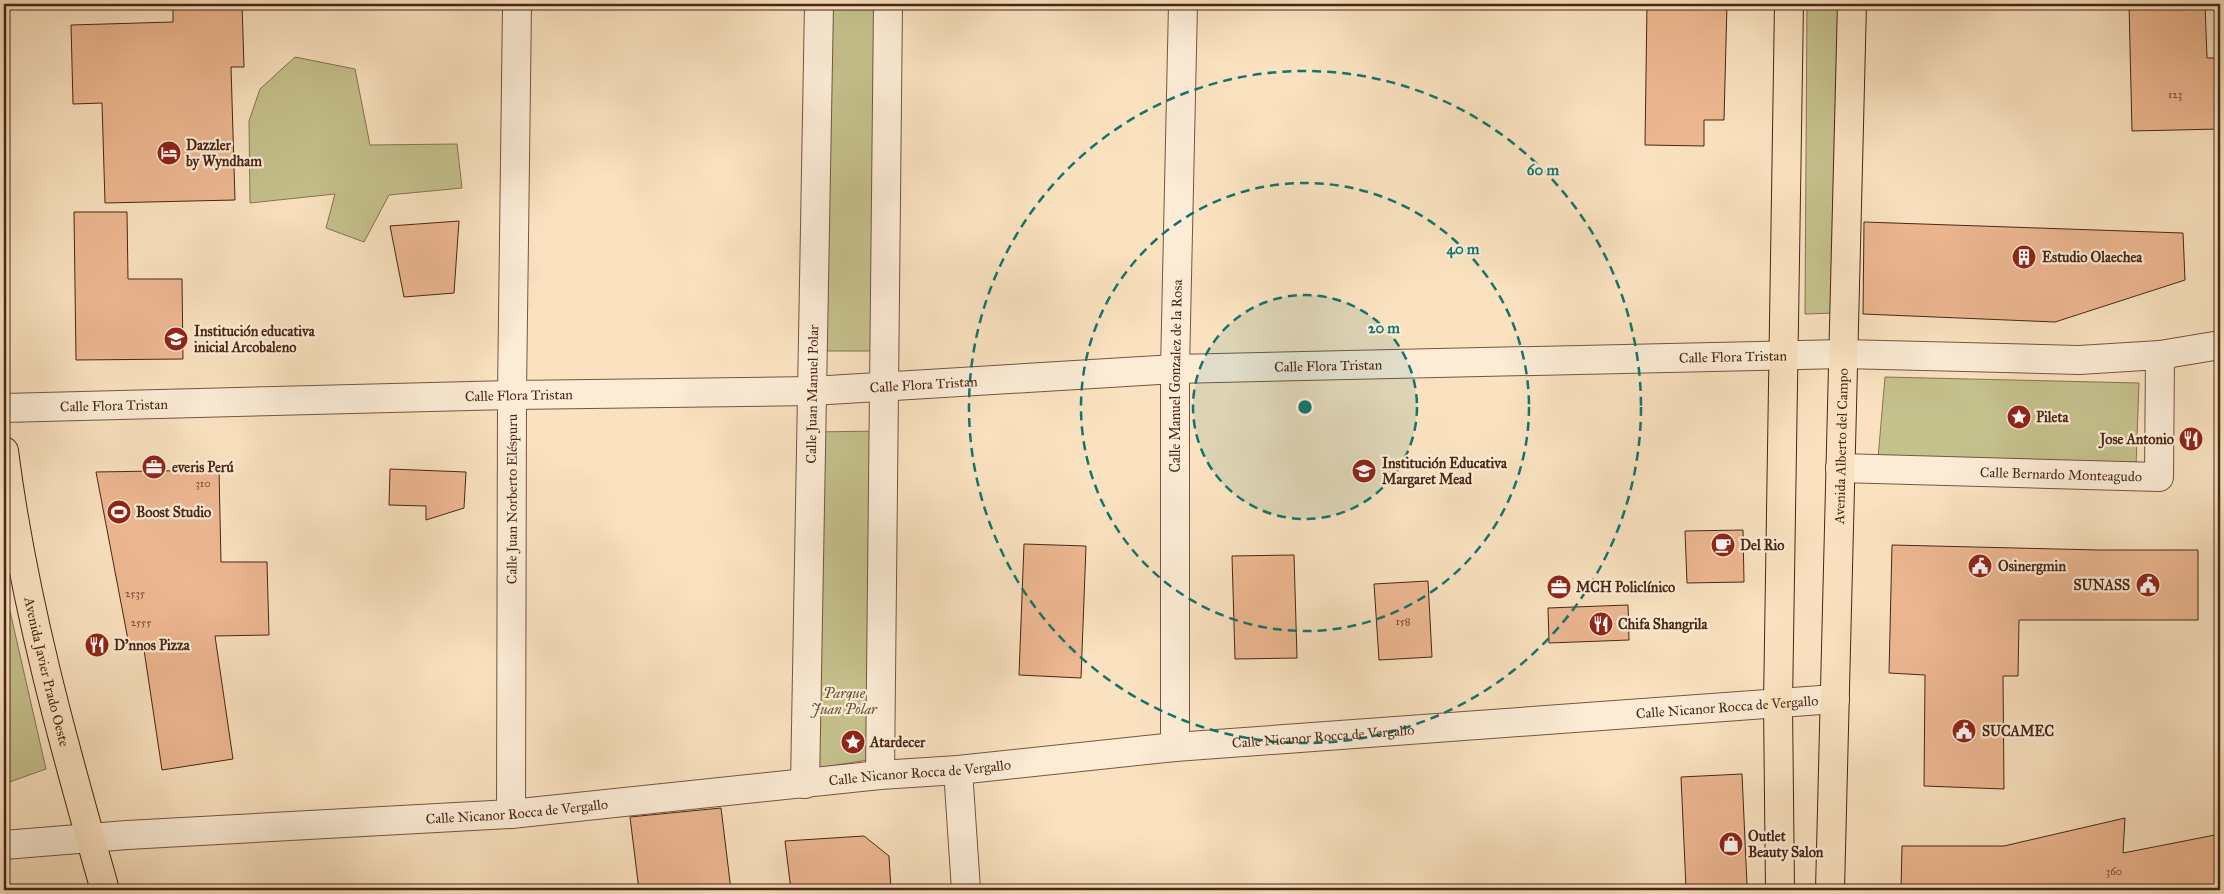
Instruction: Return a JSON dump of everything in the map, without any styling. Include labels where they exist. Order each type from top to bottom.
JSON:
[{"type":"main road","points":[[1780,890],[1778,704],[1789,4]]},
{"type":"main road","name":"Avenida Alberto del Campo","points":[[1830,890],[1852,4]]},
{"type":"main road","name":"Avenida Javier Prado Oeste","points":[[4,451],[10,496],[51,693],[72,777],[105,890]]},
{"type":"street","name":"Calle Juan Norberto Eléspuru","points":[[511,814],[512,395],[517,4]]},
{"type":"street","name":"Calle Juan Manuel Polar","points":[[805,784],[819,4]]},
{"type":"street","points":[[880,775],[888,4]]},
{"type":"street","name":"Calle Manuel Gonzalez de la Rosa","points":[[1175,747],[1175,369],[1183,4]]},
{"type":"street","points":[[1843,354],[2079,360],[2160,354],[2220,345]]},
{"type":"street","name":"Calle Flora Tristan","points":[[4,408],[512,395],[812,391],[885,385],[1175,369],[1843,354]]},
{"type":"street","name":"Calle Bernardo Monteagudo","points":[[1840,468],[2159,477],[2160,354]]},
{"type":"street","name":"Calle Nicanor Rocca de Vergallo","points":[[4,845],[90,838],[511,814],[880,775],[958,770],[1175,747],[1778,704],[1835,698]]},
{"type":"street","points":[[958,770],[966,890]]},
{"type":"green space","points":[[819,4],[883,4],[884,351],[813,351]]},
{"type":"green space","points":[[1807,4],[1845,4],[1837,313],[1805,314]]},
{"type":"green space","points":[[295,57],[355,69],[370,145],[457,144],[462,188],[389,195],[364,242],[326,228],[335,194],[250,203],[249,121],[260,89]]},
{"type":"green space","points":[[1885,377],[2139,383],[2136,466],[1878,458]]},
{"type":"green space","name":"Parque Juan Polar","points":[[883,431],[880,758],[805,770],[811,432]]},
{"type":"green space","points":[[4,585],[46,769],[4,784]]},
{"type":"building","points":[[173,4],[242,4],[244,67],[231,67],[235,200],[105,203],[102,103],[73,104],[71,25],[173,22]]},
{"type":"building","points":[[1647,4],[1727,4],[1724,120],[1704,120],[1704,146],[1645,145]]},
{"type":"building","points":[[2129,4],[2205,4],[2207,58],[2217,58],[2219,129],[2132,131]]},
{"type":"building","points":[[74,212],[127,212],[128,279],[182,279],[183,359],[76,360]]},
{"type":"building","points":[[459,221],[454,293],[404,297],[390,226]]},
{"type":"building","name":"Estudio Olaechea","points":[[1864,222],[2183,233],[2185,280],[2055,322],[1863,314]]},
{"type":"building","points":[[390,469],[466,472],[464,508],[426,520],[426,506],[389,505]]},
{"type":"building","points":[[219,470],[221,562],[267,562],[269,635],[215,636],[233,759],[162,770],[143,643],[129,645],[96,472]]},
{"type":"building","points":[[1743,530],[1744,582],[1687,583],[1685,531]]},
{"type":"building","points":[[1024,544],[1086,546],[1081,678],[1019,675]]},
{"type":"building","points":[[1892,545],[2098,550],[2198,550],[2198,620],[2019,620],[2018,676],[2003,676],[2004,789],[1924,786],[1925,675],[1889,673]]},
{"type":"building","points":[[1294,555],[1297,658],[1235,659],[1232,556]]},
{"type":"building","points":[[1428,581],[1432,657],[1379,660],[1374,584]]},
{"type":"building","name":"Chifa Shangrila","points":[[1628,605],[1629,640],[1549,643],[1548,608]]},
{"type":"building","points":[[1742,774],[1747,885],[1686,888],[1681,777]]},
{"type":"building","points":[[721,808],[731,890],[639,890],[630,817]]},
{"type":"building","points":[[2125,818],[2123,853],[2220,834],[2220,890],[1901,890],[1902,846],[2004,846]]},
{"type":"building","points":[[864,836],[889,856],[891,890],[791,890],[785,841]]},
{"type":"place","name":"Dazzler by Wyndham","points":[[169,153]]},
{"type":"place","name":"Estudio Olaechea","points":[[2024,257]]},
{"type":"place","name":"Institución educativa inicial Arcobaleno","points":[[176,339]]},
{"type":"place","name":"Pileta","points":[[2019,417]]},
{"type":"place","name":"Jose Antonio","points":[[2191,439]]},
{"type":"place","name":"everis Perú","points":[[154,467]]},
{"type":"place","name":"Institución Educativa Margaret Mead","points":[[1364,471]]},
{"type":"place","name":"Boost Studio","points":[[119,512]]},
{"type":"place","name":"Del Rio","points":[[1723,545]]},
{"type":"place","name":"Osinergmin","points":[[1980,566]]},
{"type":"place","name":"SUNASS","points":[[2148,585]]},
{"type":"place","name":"MCH Policlínico","points":[[1559,587]]},
{"type":"place","name":"Chifa Shangrila","points":[[1601,624]]},
{"type":"place","name":"D'nnos Pizza","points":[[97,645]]},
{"type":"place","name":"SUCAMEC","points":[[1964,731]]},
{"type":"place","name":"Atardecer","points":[[853,742]]},
{"type":"place","name":"Outlet Beauty Salon","points":[[1731,844]]}]
